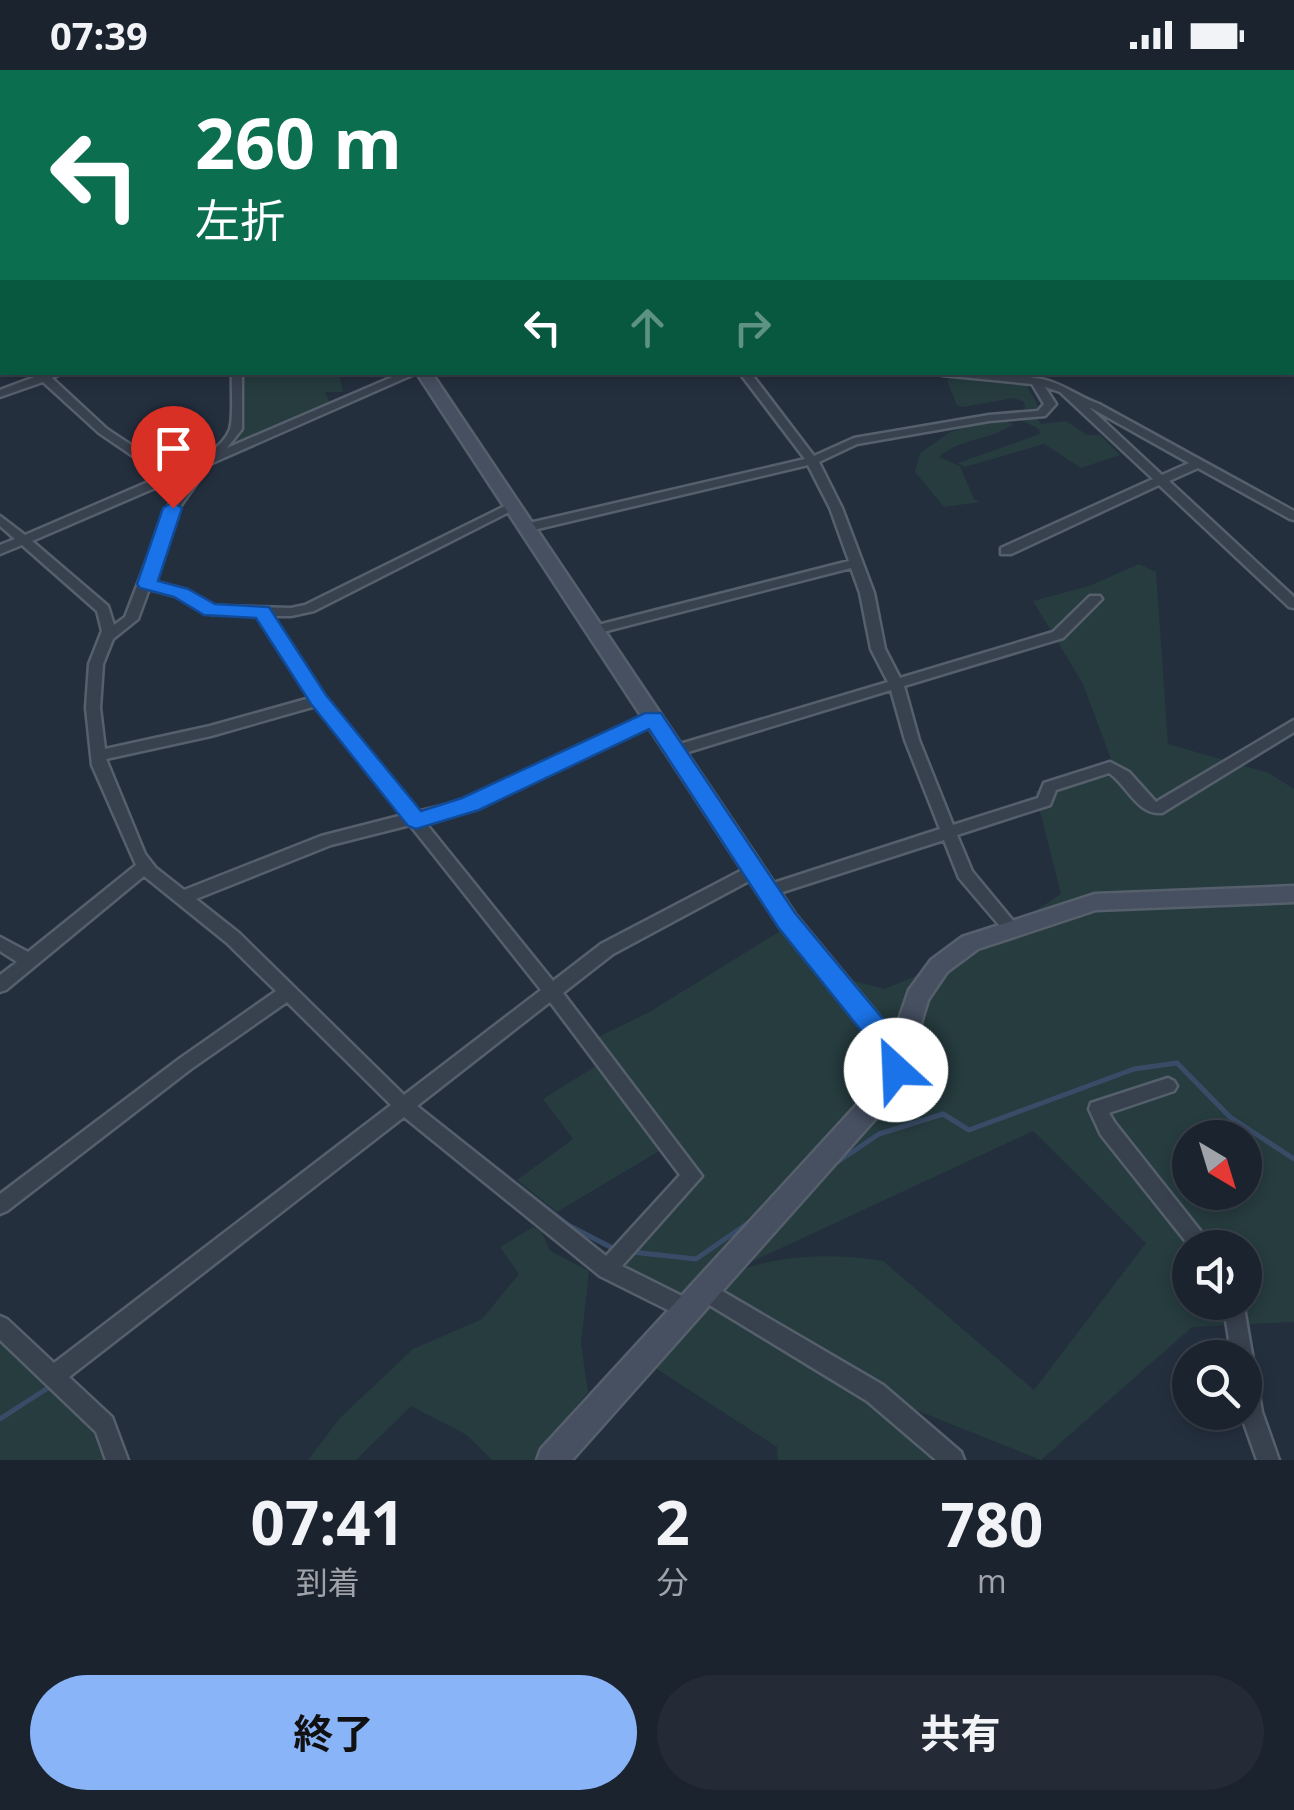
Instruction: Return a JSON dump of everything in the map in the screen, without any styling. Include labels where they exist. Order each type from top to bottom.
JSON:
[{"type":"street","points":[[0,394],[52,375]]},
{"type":"street","points":[[106,637],[131,619],[173,508],[202,464],[228,442],[236,429],[237,375]]},
{"type":"street","points":[[0,550],[407,375]]},
{"type":"street","points":[[425,375],[767,891],[898,1057]]},
{"type":"street","points":[[746,375],[812,461],[836,508],[867,593],[878,649],[897,685],[912,740],[965,874],[1011,928]]},
{"type":"street","points":[[970,375],[1036,382],[1064,390],[1294,604]]},
{"type":"street","points":[[45,378],[103,431],[172,477]]},
{"type":"street","points":[[525,528],[812,461],[854,441],[989,418],[1041,414],[1050,404],[1036,382]]},
{"type":"street","points":[[1076,401],[1096,406],[1294,516]]},
{"type":"street","points":[[1006,551],[1198,463]]},
{"type":"street","points":[[147,584],[181,593],[211,610],[262,612],[309,608],[510,508]]},
{"type":"street","points":[[0,520],[103,609],[108,620],[96,664],[93,708],[98,756],[145,866],[289,990],[405,1108],[607,1269],[696,1300],[875,1393],[953,1460]]},
{"type":"street","points":[[594,630],[856,562]]},
{"type":"street","points":[[675,751],[1058,636],[1095,599]]},
{"type":"street","points":[[262,612],[319,700],[551,991],[692,1176],[607,1269]]},
{"type":"street","points":[[98,756],[192,736],[319,700]]},
{"type":"street","points":[[182,898],[327,840],[470,804],[653,718]]},
{"type":"street","points":[[767,891],[1045,801],[1048,787],[1110,766],[1128,780],[1141,800],[1157,809],[1294,726]]},
{"type":"street","points":[[0,985],[145,866]]},
{"type":"street","points":[[52,1376],[608,949],[754,870]]},
{"type":"street","points":[[563,1455],[696,1300],[883,1094],[910,1011],[930,976],[959,950],[1011,928],[1095,902],[1294,894]]},
{"type":"street","points":[[0,943],[29,961]]},
{"type":"street","points":[[0,1206],[289,990]]},
{"type":"street","points":[[1168,1086],[1098,1109],[1108,1129],[1189,1230]]},
{"type":"street","points":[[0,1326],[104,1425],[117,1460]]},
{"type":"street","points":[[1257,1430],[1268,1460]]},
{"type":"green space","points":[[342,375],[343,392],[325,392],[330,403],[233,445],[244,426],[241,378]]},
{"type":"green space","points":[[950,378],[1027,386],[1040,409],[1025,409],[1024,402],[1014,398],[962,407],[957,405],[947,381]]},
{"type":"green space","points":[[1035,415],[1041,424],[1066,421],[1087,435],[1100,435],[1120,455],[1081,468],[1044,444],[965,467],[958,463],[1040,434],[1039,429],[1021,420]]},
{"type":"green space","points":[[996,419],[1014,424],[956,446],[939,457],[960,466],[974,499],[980,502],[944,507],[915,472],[920,453],[950,432]]},
{"type":"green space","points":[[1139,564],[1156,572],[1168,744],[1269,773],[1294,789],[1294,1322],[1192,1327],[1172,1340],[1172,1345],[1041,1460],[878,1395],[944,1460],[778,1460],[777,1447],[649,1364],[717,1281],[777,1260],[820,1256],[883,1261],[1034,1390],[1146,1243],[1033,1131],[708,1282],[684,1303],[615,1264],[696,1176],[590,1041],[651,1011],[790,925],[828,974],[884,989],[967,955],[1061,894],[1035,791],[1117,775],[1083,684],[1033,601],[1089,586]]},
{"type":"green space","points":[[599,1064],[666,1147],[557,1212],[517,1180],[573,1139],[543,1099]]},
{"type":"green space","points":[[533,1227],[541,1231],[550,1251],[589,1271],[581,1344],[588,1392],[534,1460],[492,1460],[467,1435],[411,1406],[356,1460],[308,1460],[340,1418],[413,1349],[482,1319],[519,1274],[500,1247]]},
{"type":"green space","points":[[0,1337],[92,1429],[103,1460],[0,1460]]},
{"type":"waterway","points":[[833,1165],[879,1134],[943,1114],[969,1130],[1134,1069],[1177,1063],[1230,1117],[1294,1159]]},
{"type":"waterway","points":[[486,1161],[568,1225],[618,1251]]},
{"type":"waterway","points":[[632,1252],[696,1259],[751,1221]]},
{"type":"waterway","points":[[0,1419],[51,1386]]},
{"type":"route","points":[[173,508],[147,584],[181,593],[211,610],[262,612],[319,700],[416,820],[470,804],[653,718],[786,920],[898,1057],[896,1070]]}]
